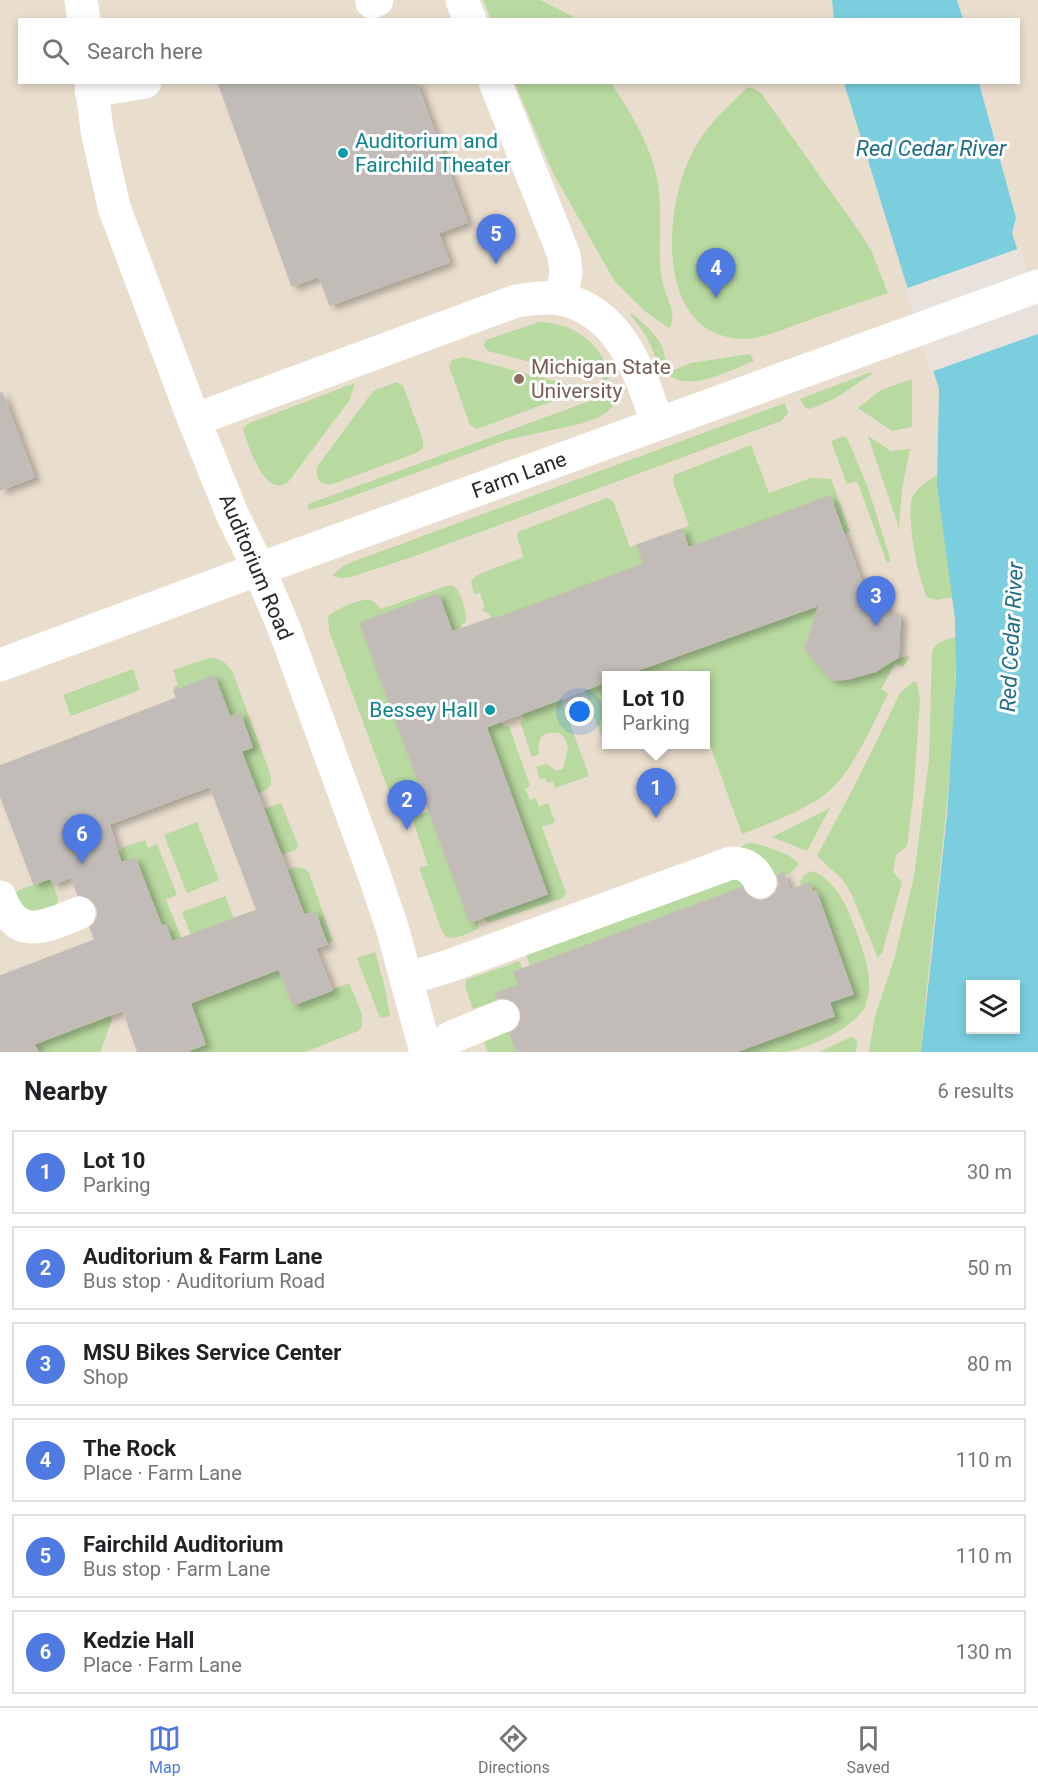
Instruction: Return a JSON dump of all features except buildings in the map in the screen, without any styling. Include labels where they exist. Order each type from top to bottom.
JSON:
[{"type":"street","points":[[81,0],[84,18]]},
{"type":"street","points":[[462,0],[469,18]]},
{"type":"street","points":[[91,86],[118,84]]},
{"type":"street","points":[[496,84],[564,255],[566,273],[561,299]]},
{"type":"street","name":"Auditorium Road","points":[[91,86],[97,130],[114,207],[194,420],[233,516],[284,628],[375,877],[428,1052]]},
{"type":"street","name":"Farm Lane","points":[[0,665],[1038,286]]},
{"type":"street","points":[[194,420],[516,301],[538,298],[561,299],[583,307],[618,334],[640,376],[658,424]]},
{"type":"street","points":[[407,979],[449,966],[731,863],[740,863],[750,867],[760,882]]},
{"type":"street","points":[[0,897],[6,912],[16,922],[27,928],[44,927],[79,913]]},
{"type":"street","points":[[428,1052],[453,1037],[503,1016]]},
{"type":"shaded area","name":"Michigan State University","points":[[0,0],[1038,0],[1038,1052],[0,1052]]},
{"type":"green space","points":[[483,0],[540,0],[573,18],[491,18]]},
{"type":"green space","points":[[515,84],[612,84],[637,126],[651,156],[659,188],[661,271],[663,286],[672,311],[672,323],[669,328],[646,312],[615,282],[553,173]]},
{"type":"green space","points":[[750,87],[761,93],[861,234],[871,250],[888,293],[770,334],[741,339],[712,332],[692,315],[679,292],[673,264],[672,233],[683,175],[693,151],[717,118]]},
{"type":"green space","points":[[631,313],[658,340],[665,360],[658,363],[647,337]]},
{"type":"green space","points":[[539,322],[567,327],[583,336],[602,357],[609,378],[603,381],[601,373],[596,375],[595,379],[488,351],[484,346],[485,341],[489,339]]},
{"type":"green space","points":[[750,354],[754,361],[697,381],[675,379],[666,373],[691,363]]},
{"type":"green space","points":[[463,357],[578,387],[580,391],[477,429],[470,425],[449,366],[452,360]]},
{"type":"green space","points":[[871,372],[872,374],[834,399],[810,409],[805,407],[800,399]]},
{"type":"green space","points":[[912,379],[912,427],[892,431],[858,408],[881,390]]},
{"type":"green space","points":[[397,382],[403,386],[423,440],[423,448],[416,453],[333,484],[322,483],[317,475],[317,467],[373,391]]},
{"type":"green space","points":[[355,383],[349,401],[289,481],[280,485],[272,484],[265,478],[253,458],[245,436],[243,429],[247,424]]},
{"type":"green space","points":[[617,391],[614,405],[597,418],[580,424],[506,440],[325,506],[308,510],[308,505],[311,503]]},
{"type":"green space","points":[[785,403],[788,413],[781,421],[415,556],[351,577],[332,576],[343,566],[352,562]]},
{"type":"green space","points":[[844,436],[847,438],[868,488],[890,562],[887,563],[857,481],[847,484],[831,441]]},
{"type":"green space","points":[[868,436],[891,451],[910,449],[902,489],[899,528]]},
{"type":"green space","points":[[751,445],[769,493],[811,478],[831,479],[850,531],[844,534],[830,496],[689,548],[682,529],[689,525],[673,482],[674,475]]},
{"type":"green space","points":[[938,475],[937,485],[953,597],[936,600],[927,597],[923,588],[914,546],[911,504],[915,492]]},
{"type":"green space","points":[[607,498],[613,501],[630,547],[637,545],[644,564],[504,616],[494,623],[489,614],[481,610],[485,608],[480,593],[474,594],[471,581],[477,575],[524,557],[517,537],[518,532]]},
{"type":"green space","points":[[446,586],[456,588],[465,611],[466,620],[461,625],[463,628],[453,637],[438,594],[360,623],[425,802],[400,810],[394,805],[329,631],[328,616],[360,601],[372,601],[381,609]]},
{"type":"green space","points":[[819,605],[805,649],[832,680],[864,675],[910,656],[903,667],[895,664],[881,689],[888,694],[859,751],[838,782],[806,806],[742,834],[710,745],[710,671],[638,671]]},
{"type":"green space","points":[[956,637],[948,793],[921,1052],[869,1052],[875,1016],[894,960],[914,877],[929,760],[932,651],[939,643]]},
{"type":"green space","points":[[209,658],[223,662],[233,673],[271,776],[271,785],[257,794],[241,751],[252,747],[240,714],[230,717],[214,676],[174,691],[173,687],[178,685],[173,670]]},
{"type":"green space","points":[[133,669],[140,690],[71,716],[63,695]]},
{"type":"green space","points":[[914,681],[917,683],[920,700],[913,799],[907,846],[896,855],[893,872],[902,882],[882,953],[878,958],[851,893],[843,880],[817,856],[900,693]]},
{"type":"green space","points":[[602,683],[602,737],[584,690]]},
{"type":"green space","points":[[561,699],[589,776],[555,788],[553,782],[547,783],[545,778],[540,780],[536,767],[546,764],[557,771],[563,769],[568,747],[564,737],[559,733],[544,735],[540,740],[539,754],[532,757],[520,722],[524,720],[522,714],[525,712],[524,707]]},
{"type":"green space","points":[[495,718],[497,723],[501,721],[504,727],[509,726],[530,786],[525,789],[530,800],[536,798],[539,807],[548,803],[555,822],[542,827],[566,893],[563,898],[488,923],[483,917],[484,722]]},
{"type":"green space","points":[[281,803],[298,845],[296,850],[281,855],[263,809]]},
{"type":"green space","points":[[830,808],[807,851],[772,837]]},
{"type":"green space","points":[[429,811],[470,922],[477,919],[479,928],[458,937],[446,937],[442,931],[419,868],[428,865],[413,821],[415,817]]},
{"type":"green space","points":[[197,822],[219,880],[187,893],[164,835]]},
{"type":"green space","points":[[145,840],[148,848],[157,844],[177,895],[166,900],[182,939],[172,942],[122,863],[118,852],[122,851],[121,848]]},
{"type":"green space","points":[[751,843],[784,853],[799,864],[784,876],[783,873],[769,879],[735,852],[745,844]]},
{"type":"green space","points":[[295,867],[305,869],[309,873],[333,941],[327,944],[315,912],[304,915],[287,871]]},
{"type":"green space","points":[[813,871],[821,875],[834,888],[852,920],[869,975],[866,1004],[854,1020],[843,1028],[806,1046],[786,1052],[735,1052],[834,1016],[829,1002],[853,993],[816,891],[812,892],[809,883],[801,886],[800,882],[804,875]]},
{"type":"green space","points":[[731,876],[755,884],[530,965],[525,952]]},
{"type":"green space","points":[[51,878],[58,899],[56,908],[28,921],[14,892]]},
{"type":"green space","points":[[225,896],[234,919],[191,935],[182,912]]},
{"type":"green space","points":[[375,952],[390,1016],[381,1018],[357,958]]},
{"type":"green space","points":[[519,961],[522,968],[514,971],[519,985],[496,994],[498,1000],[473,1009],[465,986],[466,980]]},
{"type":"green space","points":[[279,969],[293,1005],[349,983],[362,1014],[362,1027],[358,1031],[305,1052],[190,1052],[205,1044],[189,1001],[195,1001]]},
{"type":"green space","points":[[111,1015],[112,1020],[100,1052],[37,1052],[34,1044]]},
{"type":"green space","points":[[508,1029],[517,1052],[488,1052],[483,1040]]},
{"type":"green space","points":[[851,1037],[857,1042],[856,1052],[819,1052]]},
{"type":"water","points":[[832,0],[957,0],[963,18],[834,18]]},
{"type":"water","name":"Red Cedar River","points":[[844,84],[979,84],[1016,218],[1012,233],[1038,313],[1038,1052],[921,1052],[947,815],[956,675],[955,619],[937,485],[939,389]]},
{"type":"pier","points":[[1020,248],[1038,304],[1038,334],[931,372],[905,289]]},
{"type":"place","name":"Auditorium and Fairchild Theater","points":[[343,153]]},
{"type":"place","name":"Fairchild Auditorium","points":[[496,264]]},
{"type":"place","name":"The Rock","points":[[716,298]]},
{"type":"place","name":"Michigan State University","points":[[519,379]]},
{"type":"place","name":"MSU Bikes Service Center","points":[[876,626]]},
{"type":"place","name":"Bessey Hall","points":[[490,710]]},
{"type":"place","name":"Lot 10","points":[[656,818]]},
{"type":"place","name":"Auditorium & Farm Lane","points":[[407,830]]},
{"type":"place","name":"Kedzie Hall","points":[[82,864]]}]
